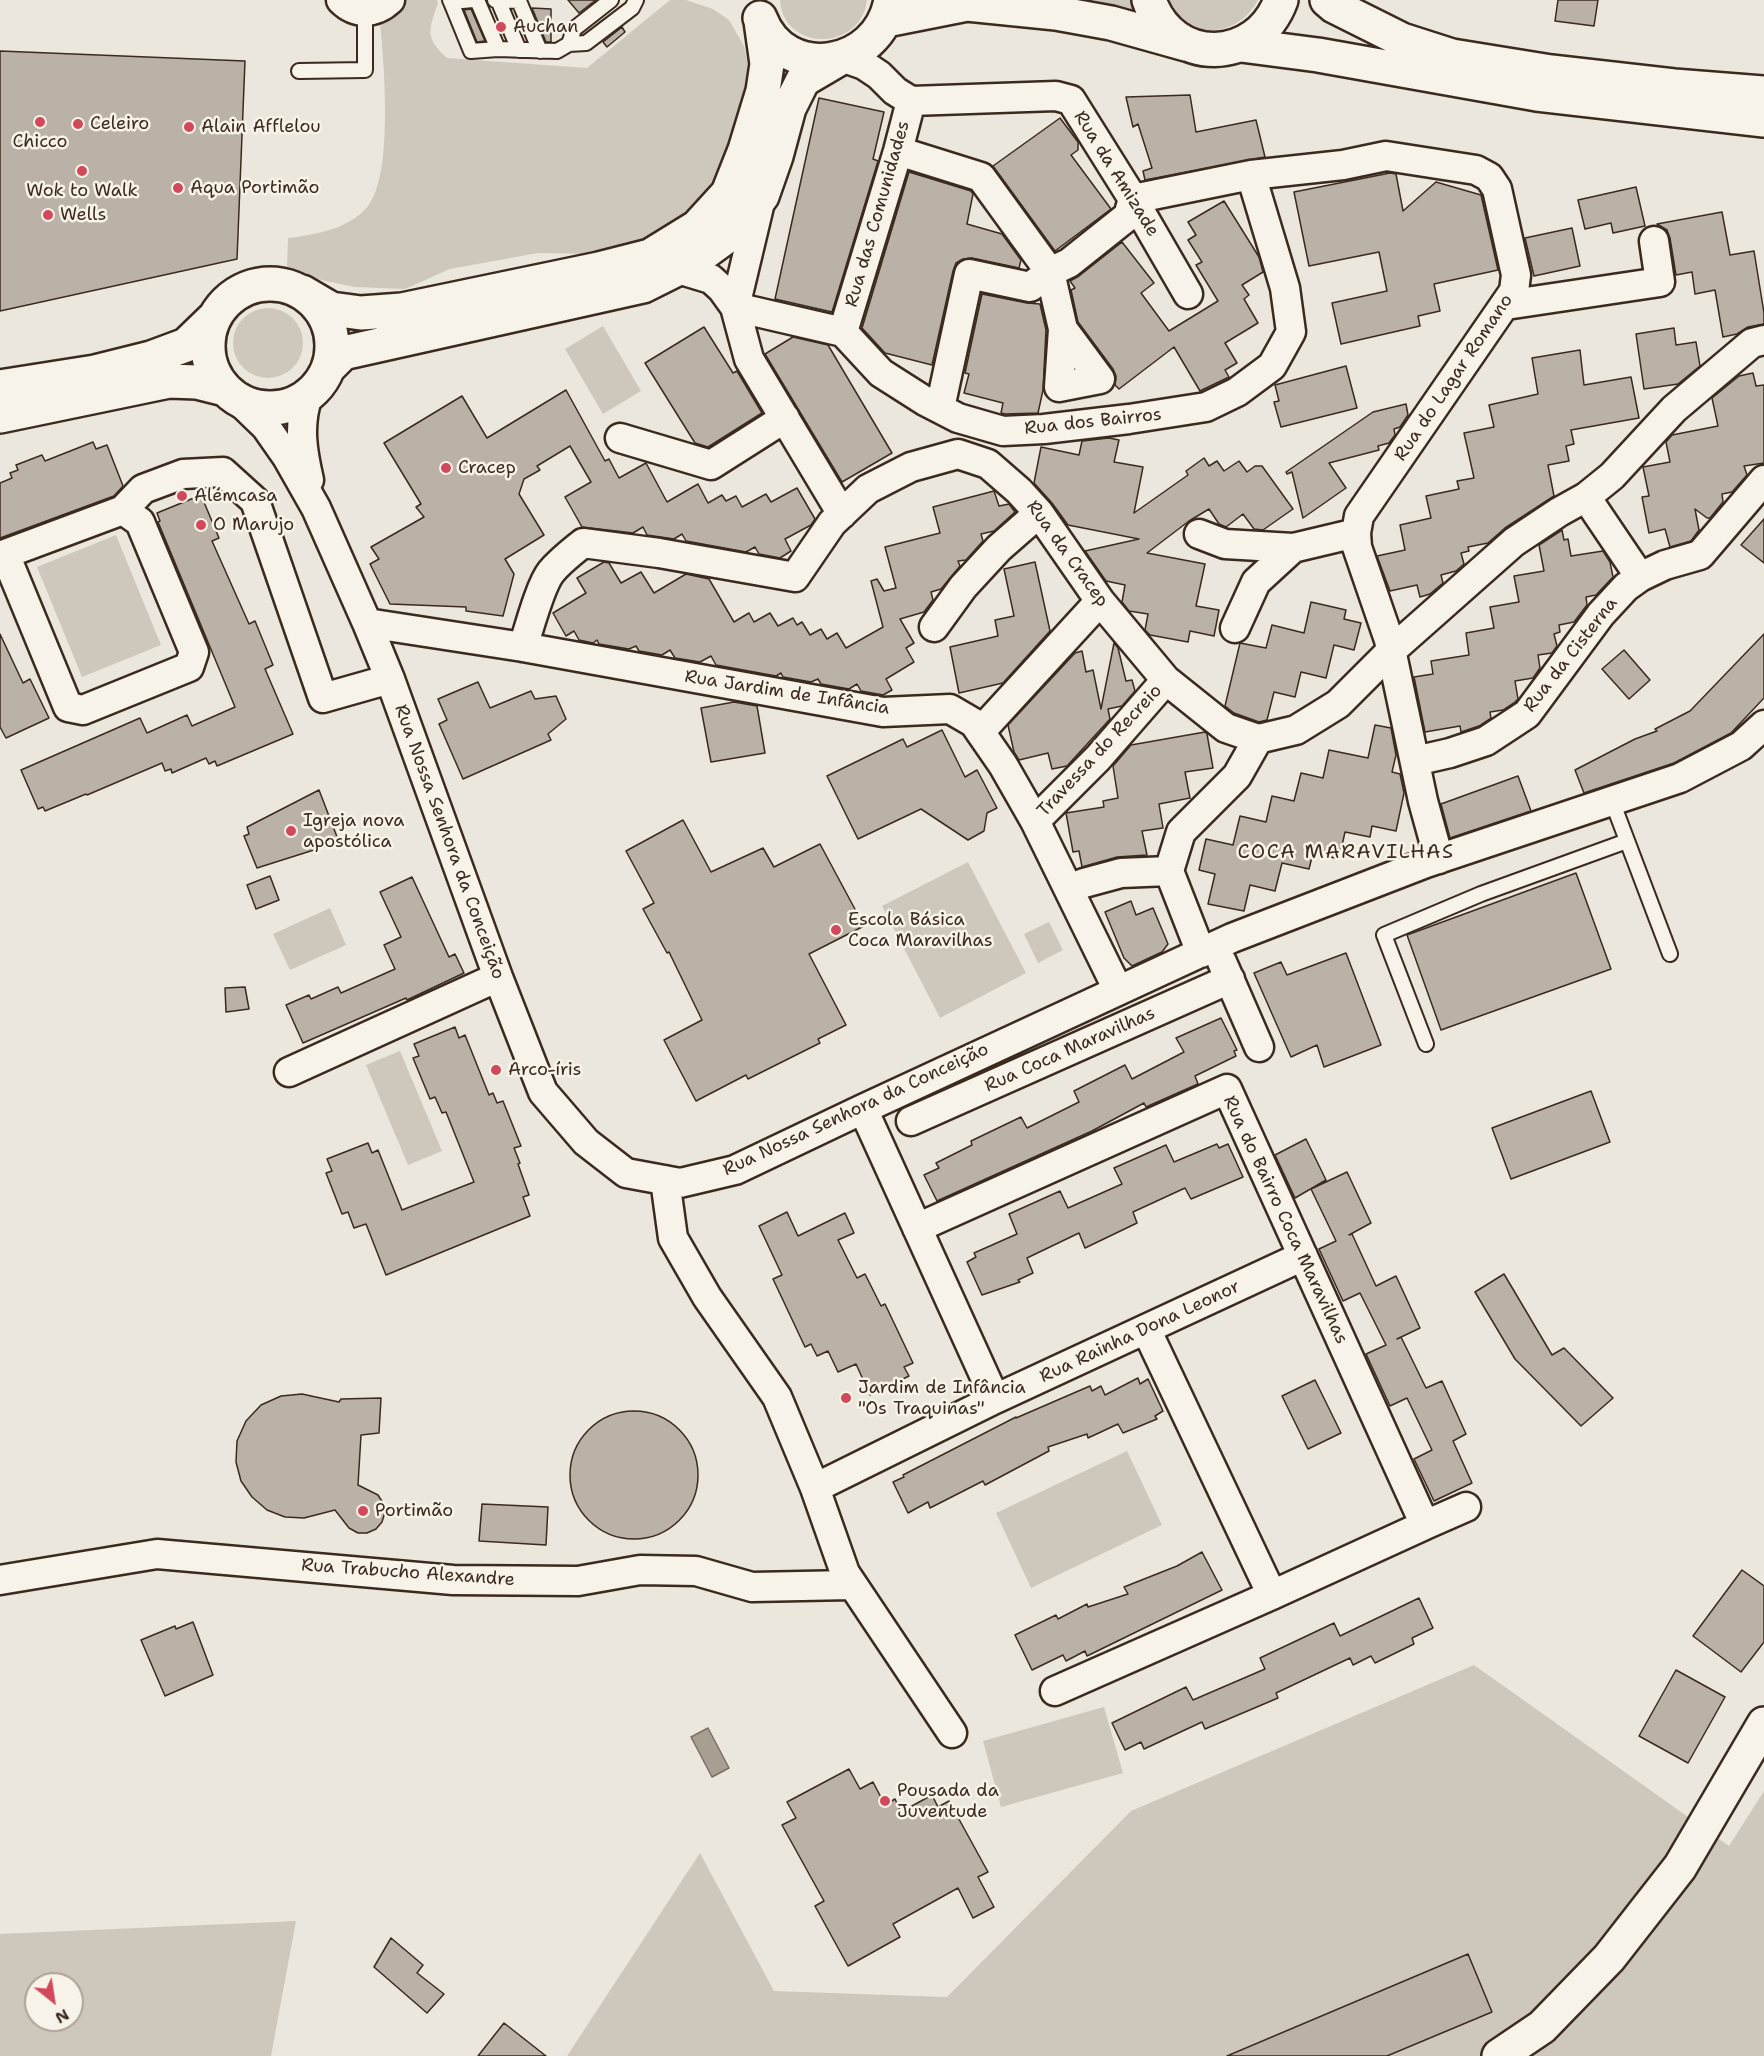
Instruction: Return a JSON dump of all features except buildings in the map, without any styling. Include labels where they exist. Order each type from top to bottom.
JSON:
[{"type":"main road","points":[[1149,0],[1163,26],[1186,44]]},
{"type":"main road","points":[[1241,45],[1263,31],[1281,0]]},
{"type":"main road","points":[[1327,0],[1334,6],[1402,40],[1452,56],[1563,73],[1674,86],[1764,93]]},
{"type":"main road","points":[[0,416],[169,381],[197,382],[231,394],[250,405],[272,408],[293,404],[308,395],[343,353],[643,286],[693,261],[734,231],[762,196],[789,108],[803,80],[865,47],[886,17],[967,4],[1067,15],[1111,23],[1204,49],[1215,50],[1241,45],[1318,55],[1537,94],[1764,120]]},
{"type":"main road","points":[[756,7],[774,40],[792,54],[814,60],[840,59]]},
{"type":"main road","points":[[0,387],[95,372],[151,358],[186,345],[215,317],[231,297],[244,289],[257,285],[280,284],[302,292],[331,309],[361,313],[402,310],[599,269],[650,256],[697,227],[728,193],[745,150],[763,91],[767,64],[756,7]]},
{"type":"main road","points":[[302,292],[318,306],[329,325],[333,345],[329,367]]},
{"type":"main road","points":[[215,317],[209,335],[208,355],[214,373],[231,394]]},
{"type":"main road","points":[[1499,2056],[1542,2027],[1609,1958],[1680,1867],[1764,1725]]},
{"type":"street","points":[[353,6],[376,9],[390,0]]},
{"type":"street","points":[[879,75],[876,59],[886,17]]},
{"type":"street","name":"Rua das Comunidades","points":[[840,59],[864,65],[911,101],[843,332]]},
{"type":"street","name":"Rua da Amizade","points":[[911,101],[1056,96],[1071,100],[1133,199],[1188,294]]},
{"type":"street","points":[[898,151],[981,177],[1050,272],[1063,329]]},
{"type":"street","name":"Rua do Lagar Romano","points":[[1133,199],[1251,175],[1343,165],[1386,156],[1476,170],[1489,177],[1497,189],[1510,243],[1516,275],[1515,291],[1359,516],[1356,533]]},
{"type":"street","name":"Rua dos Bairros","points":[[843,332],[881,373],[958,418],[1003,431],[1044,429],[1129,419],[1206,407],[1237,392],[1272,366],[1291,332],[1285,288],[1251,175]]},
{"type":"street","points":[[735,308],[762,196]]},
{"type":"street","points":[[940,408],[969,274],[1030,287],[1050,272],[1069,263],[1128,216],[1133,199]]},
{"type":"street","points":[[1506,305],[1660,282],[1654,241]]},
{"type":"street","points":[[678,269],[711,279],[722,289],[735,308],[749,359],[842,514]]},
{"type":"street","points":[[735,308],[843,332]]},
{"type":"street","points":[[1259,1047],[1230,980],[1208,949],[1169,871],[1181,832],[1237,776],[1258,739],[1296,730],[1338,704],[1391,651],[1515,542],[1559,512],[1587,497],[1612,476],[1674,409],[1752,343],[1764,340]]},
{"type":"street","points":[[231,394],[271,435],[287,457],[316,508]]},
{"type":"street","points":[[308,395],[302,412],[301,449],[316,508]]},
{"type":"street","points":[[620,438],[711,465],[785,418]]},
{"type":"street","name":"Rua da Cracep","points":[[523,647],[550,573],[583,543],[659,553],[795,577],[832,524],[868,489],[911,467],[958,454],[988,464],[1019,491],[1039,513],[1100,601],[1166,680],[1226,728],[1258,739]]},
{"type":"street","points":[[123,510],[140,522],[194,652],[189,667],[83,710],[68,706],[5,554],[123,510],[142,489],[183,474],[223,472],[255,501],[323,698],[390,679]]},
{"type":"street","name":"Rua da Cisterna","points":[[1415,760],[1450,753],[1486,741],[1527,714],[1601,614],[1626,587],[1640,577],[1665,566],[1700,555],[1764,480]]},
{"type":"street","points":[[1587,497],[1640,577]]},
{"type":"street","name":"Rua Nossa Senhora da Conceição","points":[[316,508],[390,679],[498,977],[543,1092],[586,1142],[626,1173],[680,1183],[735,1170],[1208,949],[1439,859],[1680,778],[1761,733]]},
{"type":"street","points":[[934,627],[963,587],[999,548],[1039,513]]},
{"type":"street","points":[[1198,534],[1225,544],[1293,548],[1356,533],[1357,547],[1389,640],[1423,801],[1439,859]]},
{"type":"street","points":[[1234,628],[1256,582],[1293,548]]},
{"type":"street","points":[[980,732],[1100,601]]},
{"type":"street","name":"Rua Jardim de Infância","points":[[367,623],[523,647],[884,712],[950,709],[974,723],[1004,765],[1035,821],[1118,990]]},
{"type":"street","name":"Travessa do Recreio","points":[[1035,821],[1098,758],[1166,680]]},
{"type":"street","points":[[1069,889],[1121,873],[1169,871]]},
{"type":"street","points":[[289,1072],[498,977]]},
{"type":"street","name":"Rua Coca Maravilhas","points":[[910,1121],[1230,980]]},
{"type":"street","points":[[983,1053],[998,1081]]},
{"type":"street","name":"Rua do Bairro Coca Maravilhas","points":[[917,1228],[1227,1089],[1425,1525]]},
{"type":"street","points":[[862,1109],[995,1399]]},
{"type":"street","points":[[665,1180],[673,1238],[707,1297],[777,1397],[815,1488],[845,1574],[952,1733]]},
{"type":"street","name":"Rua Rainha Dona Leonor","points":[[815,1488],[995,1399],[1303,1256]]},
{"type":"street","points":[[1146,1329],[1272,1595]]},
{"type":"street","points":[[1055,1691],[1466,1507]]},
{"type":"street","name":"Rua Trabucho Alexandre","points":[[0,1580],[156,1554],[453,1580],[578,1581],[640,1570],[696,1570],[752,1587],[852,1585]]},
{"type":"lane","points":[[498,50],[475,0],[450,1],[471,51],[557,51],[569,44],[586,43],[632,9],[636,0]]},
{"type":"lane","points":[[519,50],[497,0],[519,1],[540,51]]},
{"type":"lane","points":[[569,44],[574,29],[611,0]]},
{"type":"lane","points":[[299,71],[365,70],[353,6]]},
{"type":"lane","points":[[1612,801],[1670,954]]},
{"type":"lane","points":[[1426,1044],[1384,935],[1481,894],[1627,841]]},
{"type":"shaded area","points":[[403,0],[437,0],[430,33],[435,44],[447,58],[587,68],[670,0],[686,0],[713,9],[729,20],[744,46],[748,66],[744,95],[732,145],[712,185],[688,214],[644,242],[595,254],[538,253],[450,269],[405,289],[354,287],[313,278],[287,269],[288,238],[333,229],[354,219],[370,203],[377,187],[382,166],[385,115],[380,22]]},
{"type":"shaded area","points":[[780,0],[867,0],[862,17],[851,29],[838,37],[822,39],[807,37],[794,29],[784,17]]},
{"type":"shaded area","points":[[982,0],[1133,0],[1135,12],[1151,23]]},
{"type":"shaded area","points":[[1167,0],[1258,0],[1249,13],[1238,22],[1226,28],[1212,30],[1187,23]]},
{"type":"shaded area","points":[[261,308],[275,308],[288,313],[298,323],[303,343],[298,363],[288,373],[275,378],[261,378],[248,373],[238,363],[233,350],[233,336],[238,323],[248,313]]},
{"type":"shaded area","points":[[603,326],[641,391],[603,414],[565,349]]},
{"type":"shaded area","points":[[116,535],[161,645],[82,677],[37,567]]},
{"type":"shaded area","points":[[968,862],[1026,973],[940,1018],[882,906]]},
{"type":"shaded area","points":[[330,908],[346,945],[290,970],[273,934]]},
{"type":"shaded area","points":[[1049,922],[1063,950],[1038,963],[1024,934]]},
{"type":"shaded area","points":[[400,1051],[442,1151],[408,1165],[366,1065]]},
{"type":"shaded area","points":[[1127,1451],[1162,1525],[1031,1588],[996,1513]]},
{"type":"shaded area","points":[[1474,1665],[1729,1846],[1764,1791],[1764,2056],[567,2056],[700,1853],[774,1991],[947,1997],[1131,1811]]},
{"type":"shaded area","points":[[1104,1707],[1123,1773],[1001,1807],[983,1741]]},
{"type":"shaded area","points":[[708,1728],[729,1768],[712,1777],[691,1737]]},
{"type":"shaded area","points":[[296,1921],[271,2056],[0,2056],[0,1934]]},
{"type":"place","name":"Auchan","points":[[501,27]]},
{"type":"place","name":"Chicco","points":[[40,122]]},
{"type":"place","name":"Celeiro","points":[[78,124]]},
{"type":"place","name":"Alain Afflelou","points":[[189,127]]},
{"type":"place","name":"Wok to Walk","points":[[82,171]]},
{"type":"place","name":"Aqua Portimão","points":[[178,188]]},
{"type":"place","name":"Wells","points":[[48,215]]},
{"type":"place","name":"Cracep","points":[[446,468]]},
{"type":"place","name":"Alémcasa","points":[[182,496]]},
{"type":"place","name":"O Marujo","points":[[201,525]]},
{"type":"place","name":"Igreja nova apostólica","points":[[291,831]]},
{"type":"place","name":"Escola Básica Coca Maravilhas","points":[[836,930]]},
{"type":"place","name":"Arco-íris","points":[[496,1070]]},
{"type":"place","name":"Jardim de Infância \"Os Traquinas\"","points":[[846,1398]]},
{"type":"place","name":"Portimão","points":[[363,1511]]},
{"type":"place","name":"Pousada da Juventude","points":[[885,1801]]},
{"type":"district","name":"COCA MARAVILHAS","points":[[1346,853]]}]
